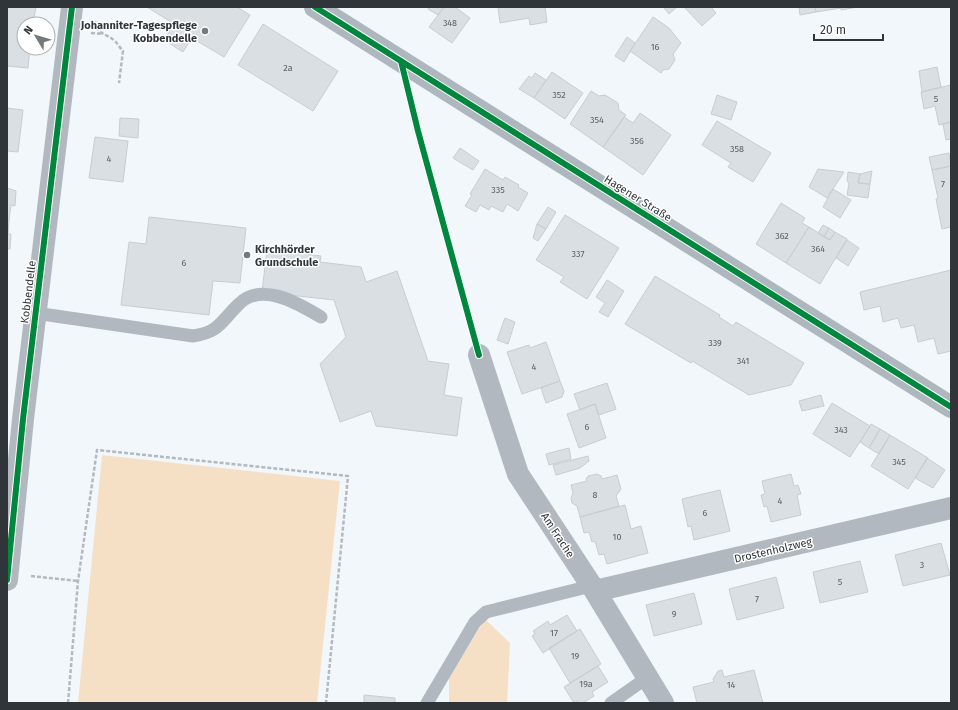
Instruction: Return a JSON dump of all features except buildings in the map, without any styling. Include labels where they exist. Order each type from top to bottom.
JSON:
[{"type":"main road","name":"Hagener Straße","points":[[315,7],[951,407]]},
{"type":"street","name":"Kobbendelle","points":[[7,580],[35,313],[72,7]]},
{"type":"street","name":"Am Frache","points":[[479,356],[518,474],[593,589],[663,703]]},
{"type":"street","name":"Drostenholzweg","points":[[593,589],[951,508]]},
{"type":"lane","points":[[35,313],[193,336],[214,330],[223,323],[240,302],[258,294],[287,299],[303,306],[321,318]]},
{"type":"lane","points":[[427,703],[475,622],[486,612],[593,589]]},
{"type":"lane","points":[[611,703],[648,678]]},
{"type":"path","points":[[94,16],[98,30],[114,40],[123,51],[119,83]]},
{"type":"path","points":[[93,34],[103,34]]},
{"type":"path","points":[[68,703],[78,581],[97,450],[348,476],[326,703]]},
{"type":"path","points":[[50,579],[78,581]]},
{"type":"shaded area","points":[[102,455],[340,481],[317,703],[78,703]]},
{"type":"shaded area","points":[[485,619],[510,643],[507,703],[449,703],[449,678]]},
{"type":"cycle path","points":[[7,580],[23,419],[72,7]]},
{"type":"cycle path","points":[[315,7],[951,407]]},
{"type":"cycle path","points":[[401,61],[418,131],[479,355]]},
{"type":"place","name":"Johanniter-Tagespflege Kobbendelle","points":[[205,31]]},
{"type":"place","name":"Kirchhörder Grundschule","points":[[247,255]]}]
